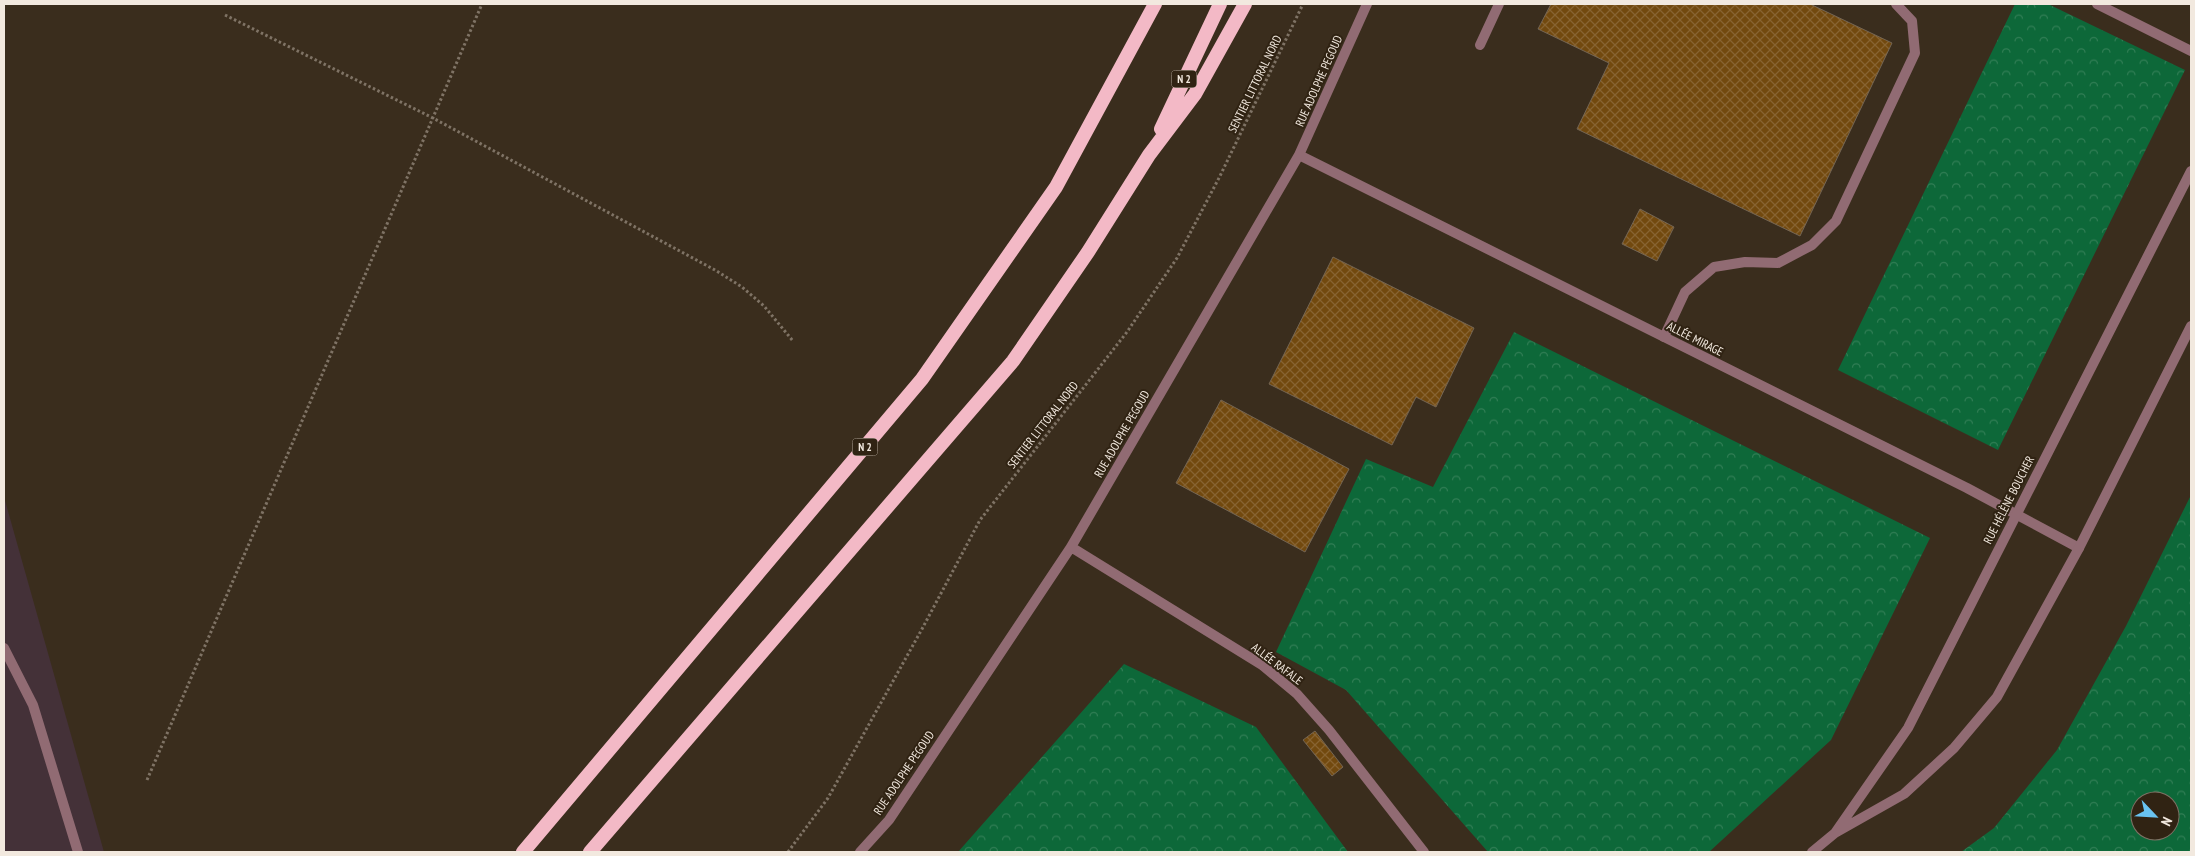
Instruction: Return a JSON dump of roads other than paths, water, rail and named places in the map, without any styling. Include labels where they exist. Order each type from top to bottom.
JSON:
[{"type":"highway","name":"N 2","points":[[523,852],[922,379],[1056,187],[1155,4]]},
{"type":"highway","name":"N 2","points":[[590,852],[1013,361],[1088,252],[1149,155],[1220,4]]},
{"type":"highway","points":[[1149,155],[1195,94],[1245,4]]},
{"type":"street","name":"RUE ADOLPHE PEGOUD","points":[[860,852],[889,820],[1071,547],[1299,155],[1367,4]]},
{"type":"street","points":[[1480,45],[1499,4]]},
{"type":"street","points":[[1664,337],[1685,292],[1714,267],[1745,262],[1778,263],[1812,245],[1836,221],[1915,53],[1912,21],[1896,4]]},
{"type":"street","points":[[2097,4],[2191,51]]},
{"type":"street","name":"ALLÉE MIRAGE","points":[[1299,155],[2016,513],[2079,548]]},
{"type":"street","name":"RUE HÉLÈNE BOUCHER","points":[[1835,833],[1908,728],[2191,171]]},
{"type":"street","name":"RUE HÉLÈNE BOUCHER","points":[[1812,852],[1835,833],[1904,794],[1954,748],[1997,697],[2079,548],[2191,326]]},
{"type":"street","name":"ALLÉE RAFALE","points":[[1071,547],[1262,665],[1297,694],[1329,730],[1424,852]]},
{"type":"street","points":[[4,648],[33,705],[78,852]]}]
